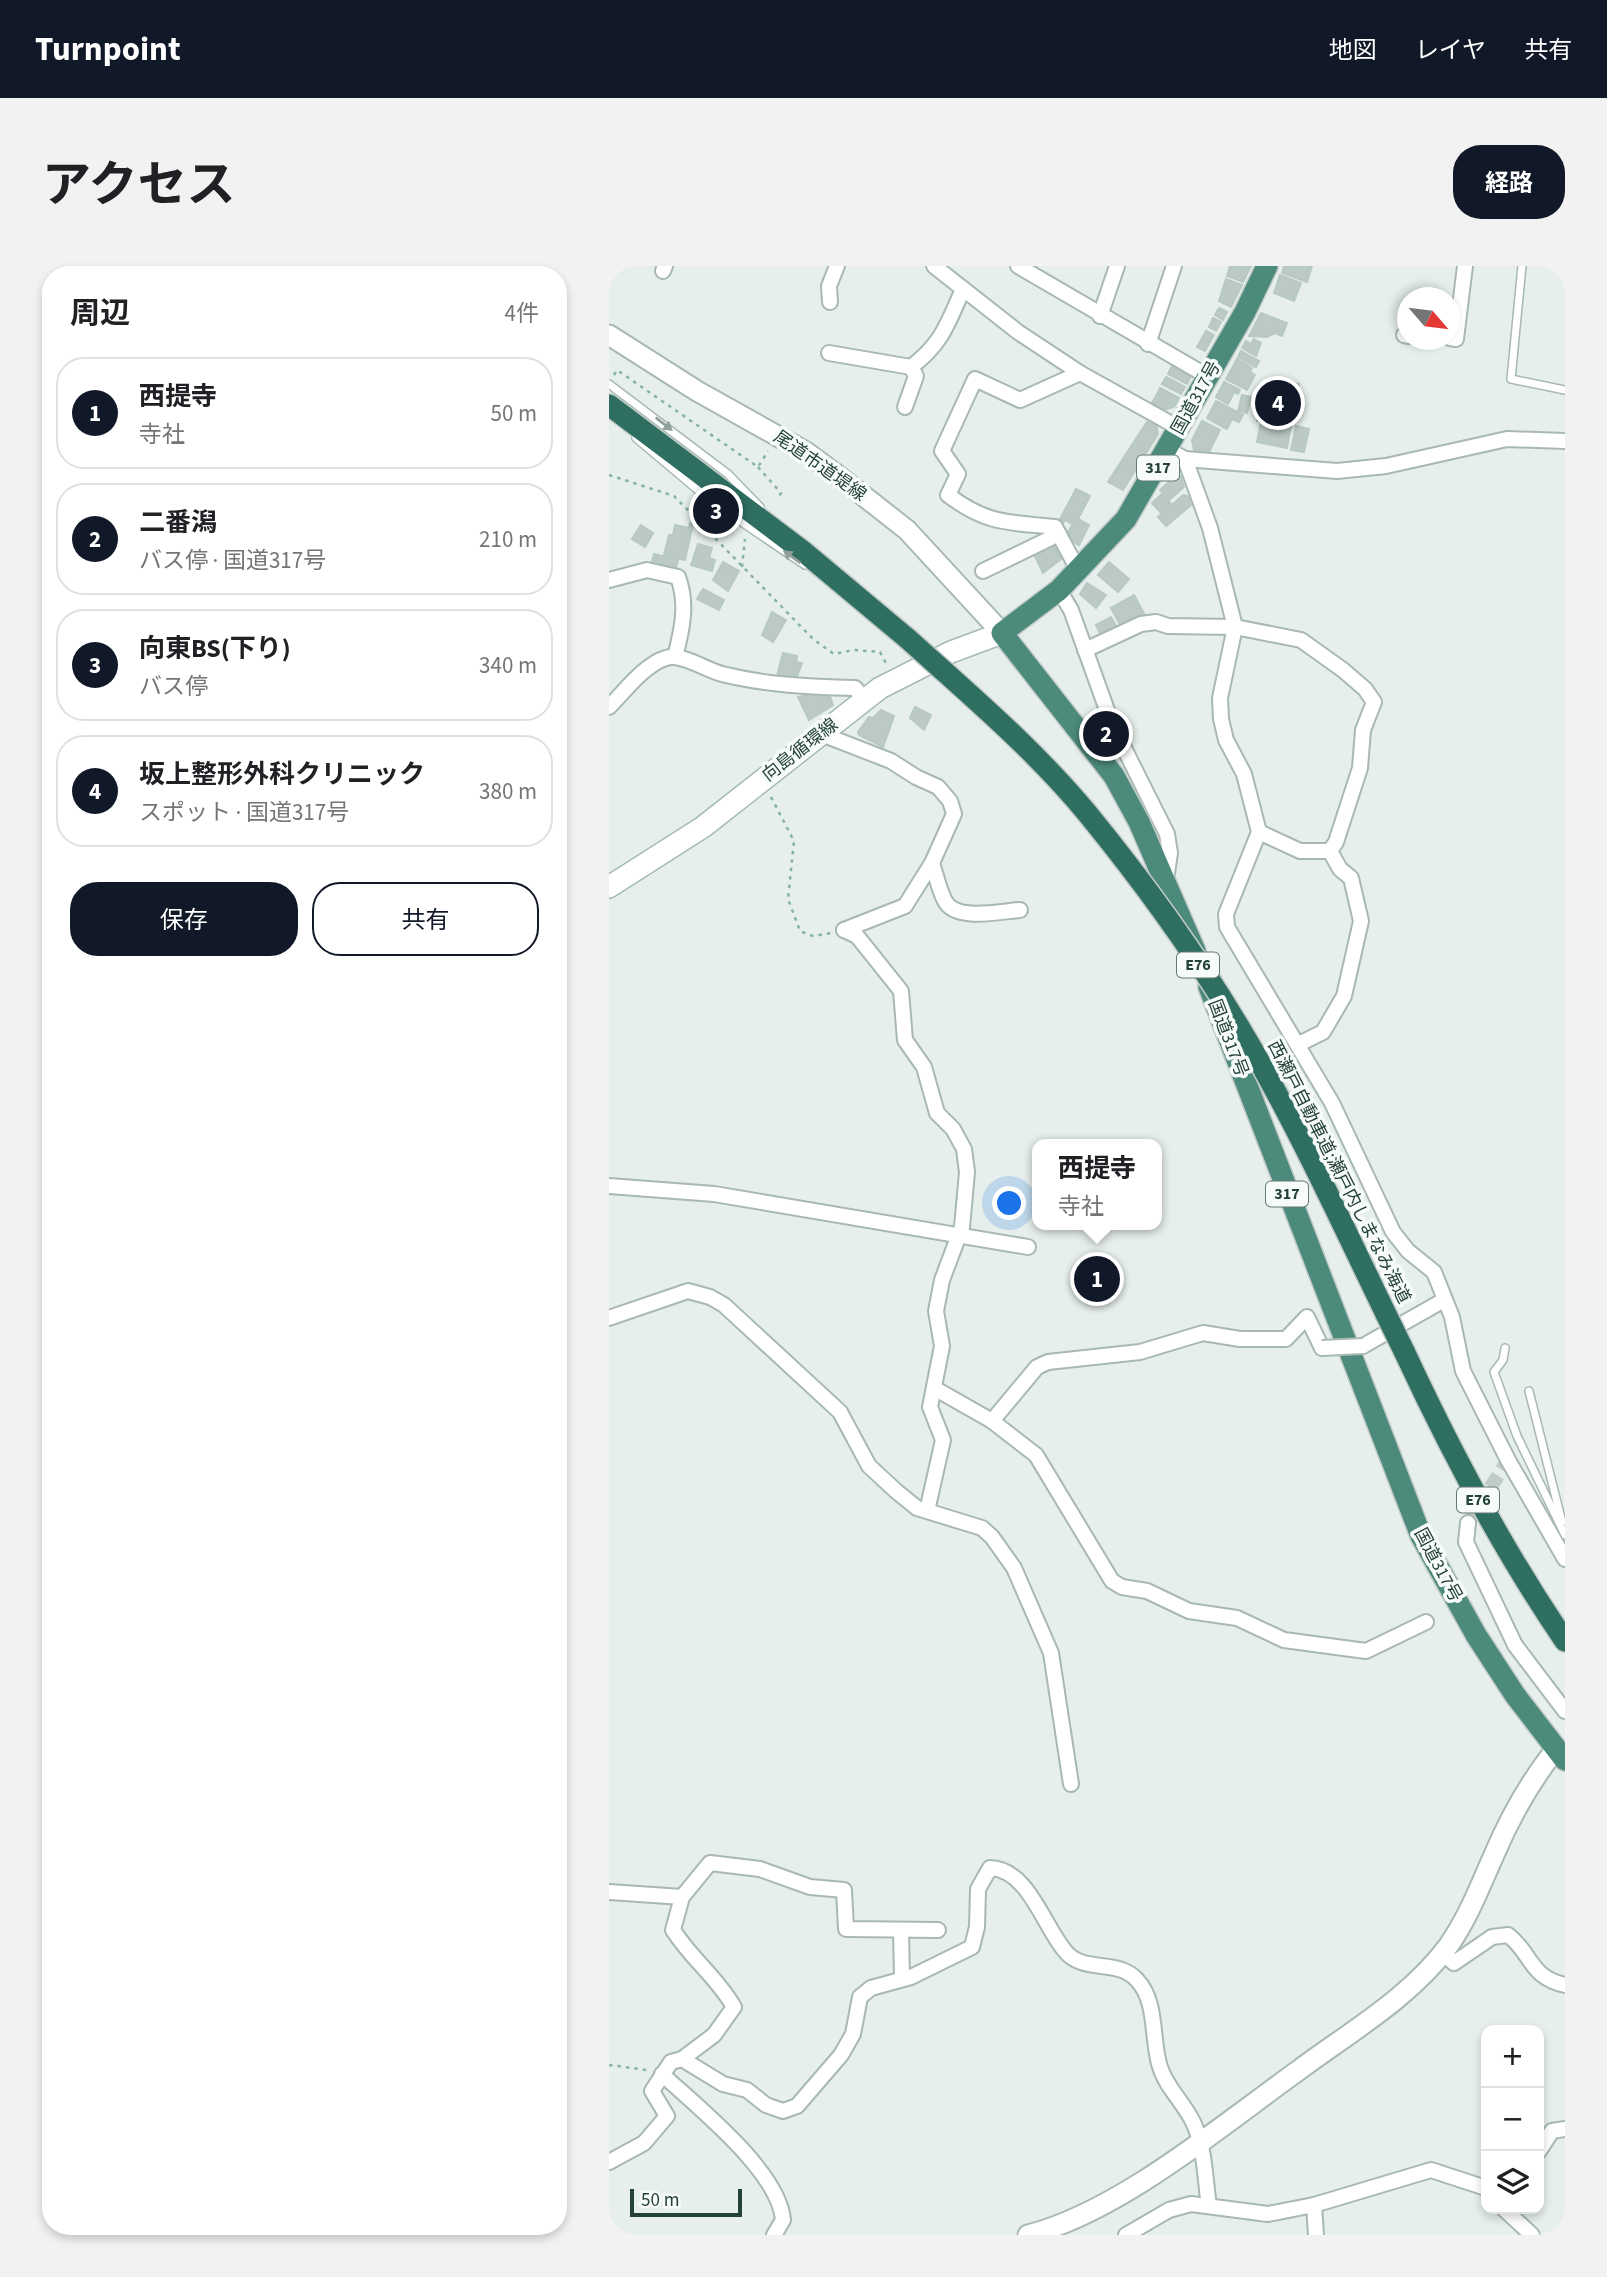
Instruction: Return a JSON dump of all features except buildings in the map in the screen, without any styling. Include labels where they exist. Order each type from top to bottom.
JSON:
[{"type":"highway","name":"国道317号","points":[[1267,266],[1245,312],[1179,428],[1177,455],[1126,519],[1059,590],[1002,633],[1114,776],[1166,880],[1420,1536],[1476,1635],[1560,1755]]},
{"type":"highway","name":"西瀬戸自動車道;瀬戸内しまなみ海道","points":[[609,405],[804,552],[908,639],[974,699],[1085,811],[1139,879],[1210,981],[1258,1059],[1299,1136],[1485,1513],[1565,1641]]},
{"type":"main road","name":"向島循環線","points":[[609,887],[703,827],[864,699],[951,652],[1002,633]]},
{"type":"street","points":[[830,302],[829,286],[837,266]]},
{"type":"street","points":[[934,266],[949,271],[963,289],[1018,332],[1080,373],[1179,428]]},
{"type":"street","points":[[1019,266],[1147,344],[1207,376]]},
{"type":"street","points":[[1100,316],[1117,266]]},
{"type":"street","points":[[1147,344],[1174,266]]},
{"type":"street","points":[[1460,312],[1465,266]]},
{"type":"street","points":[[829,353],[911,366],[931,352],[940,340],[963,289]]},
{"type":"street","name":"尾道市道堤線","points":[[609,335],[697,391],[795,446],[838,475],[907,530],[1002,633]]},
{"type":"street","points":[[905,407],[916,376],[911,366]]},
{"type":"street","points":[[1078,570],[1055,527],[991,520],[972,513],[949,495],[958,474],[942,452],[975,379],[1020,400],[1080,373]]},
{"type":"street","points":[[1565,441],[1507,439],[1386,466],[1336,471],[1177,455],[1217,550],[1235,627],[1220,698],[1221,719],[1226,740],[1244,774],[1259,832],[1226,914],[1227,927],[1332,1103],[1393,1232],[1408,1251],[1434,1272],[1452,1317],[1463,1371],[1508,1460],[1563,1537],[1565,1559]]},
{"type":"street","points":[[983,571],[1059,534]]},
{"type":"street","points":[[609,580],[647,570],[678,577],[684,593],[683,622],[675,657]]},
{"type":"street","points":[[1059,590],[1071,610],[1112,724],[1167,834],[1170,853],[1166,880]]},
{"type":"street","points":[[1084,650],[1149,623],[1235,627],[1301,640],[1350,676],[1365,689],[1374,702],[1363,730],[1360,768],[1336,842],[1329,851]]},
{"type":"street","points":[[609,707],[647,671],[665,658],[675,657],[719,674],[784,686],[855,688],[864,699]]},
{"type":"street","points":[[819,733],[891,761],[938,787],[950,801],[954,814],[932,863],[905,906],[844,930]]},
{"type":"street","points":[[1259,832],[1300,851],[1329,851]]},
{"type":"street","points":[[1299,1044],[1323,1032],[1344,996],[1361,921],[1351,878],[1340,869],[1329,851]]},
{"type":"street","points":[[932,863],[946,904],[956,911],[1020,910]]},
{"type":"street","points":[[844,930],[857,936],[901,991],[905,1040],[925,1067],[937,1113],[953,1129],[964,1149],[967,1172],[959,1236],[941,1280],[936,1311],[942,1346],[930,1407],[943,1440],[927,1511]]},
{"type":"street","points":[[609,1186],[714,1194],[1028,1247]]},
{"type":"street","points":[[609,1318],[688,1291],[710,1297],[724,1305],[840,1412],[869,1466],[917,1508],[982,1528],[1014,1568],[1051,1653],[1071,1784]]},
{"type":"street","points":[[992,1421],[1037,1367],[1048,1362],[1140,1352],[1203,1334],[1240,1339],[1286,1339],[1307,1317],[1322,1348],[1363,1346],[1444,1300]]},
{"type":"street","points":[[934,1388],[992,1421],[1036,1455],[1112,1581],[1122,1587],[1147,1591],[1189,1611],[1237,1618],[1284,1640],[1366,1651],[1426,1622]]},
{"type":"street","points":[[1468,1523],[1466,1542],[1515,1645],[1565,1711]]},
{"type":"street","points":[[1028,2235],[1079,2218],[1199,2142],[1406,1990],[1442,1952],[1475,1903],[1494,1854],[1528,1785],[1560,1755]]},
{"type":"street","points":[[609,2162],[644,2143],[667,2116],[652,2091],[661,2074],[671,2062],[683,2059],[714,2035],[734,2007],[718,1980],[691,1958],[673,1930],[682,1897],[710,1863],[760,1869],[810,1887],[844,1890],[846,1929],[938,1930]]},
{"type":"street","points":[[683,2059],[723,2084],[747,2090],[766,2105],[783,2111],[797,2106],[841,2055],[853,2034],[860,1997],[871,1988],[902,1979],[972,1947],[977,1927],[978,1889],[990,1868],[1003,1868],[1018,1879],[1066,1953],[1087,1964],[1122,1969],[1137,1980],[1151,2010],[1160,2068],[1193,2122],[1199,2142],[1209,2206]]},
{"type":"street","points":[[609,1892],[682,1897]]},
{"type":"street","points":[[901,1930],[902,1979]]},
{"type":"street","points":[[1442,1952],[1454,1963],[1492,1937],[1508,1935],[1518,1942],[1537,1971],[1550,1981],[1565,1984]]},
{"type":"street","points":[[661,2074],[731,2138],[775,2190],[783,2220],[774,2235]]},
{"type":"street","points":[[1544,2143],[1552,2131],[1565,2129]]},
{"type":"street","points":[[1126,2235],[1169,2210],[1191,2204],[1268,2214],[1314,2205],[1430,2170],[1481,2186]]},
{"type":"street","points":[[1314,2205],[1315,2235]]},
{"type":"street","points":[[1509,2214],[1532,2235]]},
{"type":"lane","points":[[1522,266],[1511,379],[1565,390]]},
{"type":"lane","points":[[609,383],[728,474],[804,552]]},
{"type":"lane","points":[[609,413],[712,502],[908,639]]},
{"type":"lane","points":[[1505,1348],[1503,1360],[1494,1372],[1517,1436],[1563,1537]]},
{"type":"lane","points":[[1529,1391],[1563,1537]]},
{"type":"path","points":[[609,383],[617,370],[758,467],[781,493],[778,498]]},
{"type":"path","points":[[758,467],[769,448]]},
{"type":"path","points":[[609,475],[674,496],[742,568],[824,646],[834,654],[855,650],[880,652],[895,680]]},
{"type":"path","points":[[742,568],[745,540]]},
{"type":"path","points":[[771,797],[794,841],[788,899],[800,931],[813,936],[844,930]]},
{"type":"path","points":[[609,2065],[661,2074]]},
{"type":"tunnel","points":[[1468,1523],[1508,1460]]},
{"type":"place","name":"坂上整形外科クリニック","points":[[1278,403]]},
{"type":"place","name":"向東BS(下り)","points":[[716,511]]},
{"type":"place","name":"二番潟","points":[[1106,734]]},
{"type":"place","name":"西提寺","points":[[1097,1279]]}]
